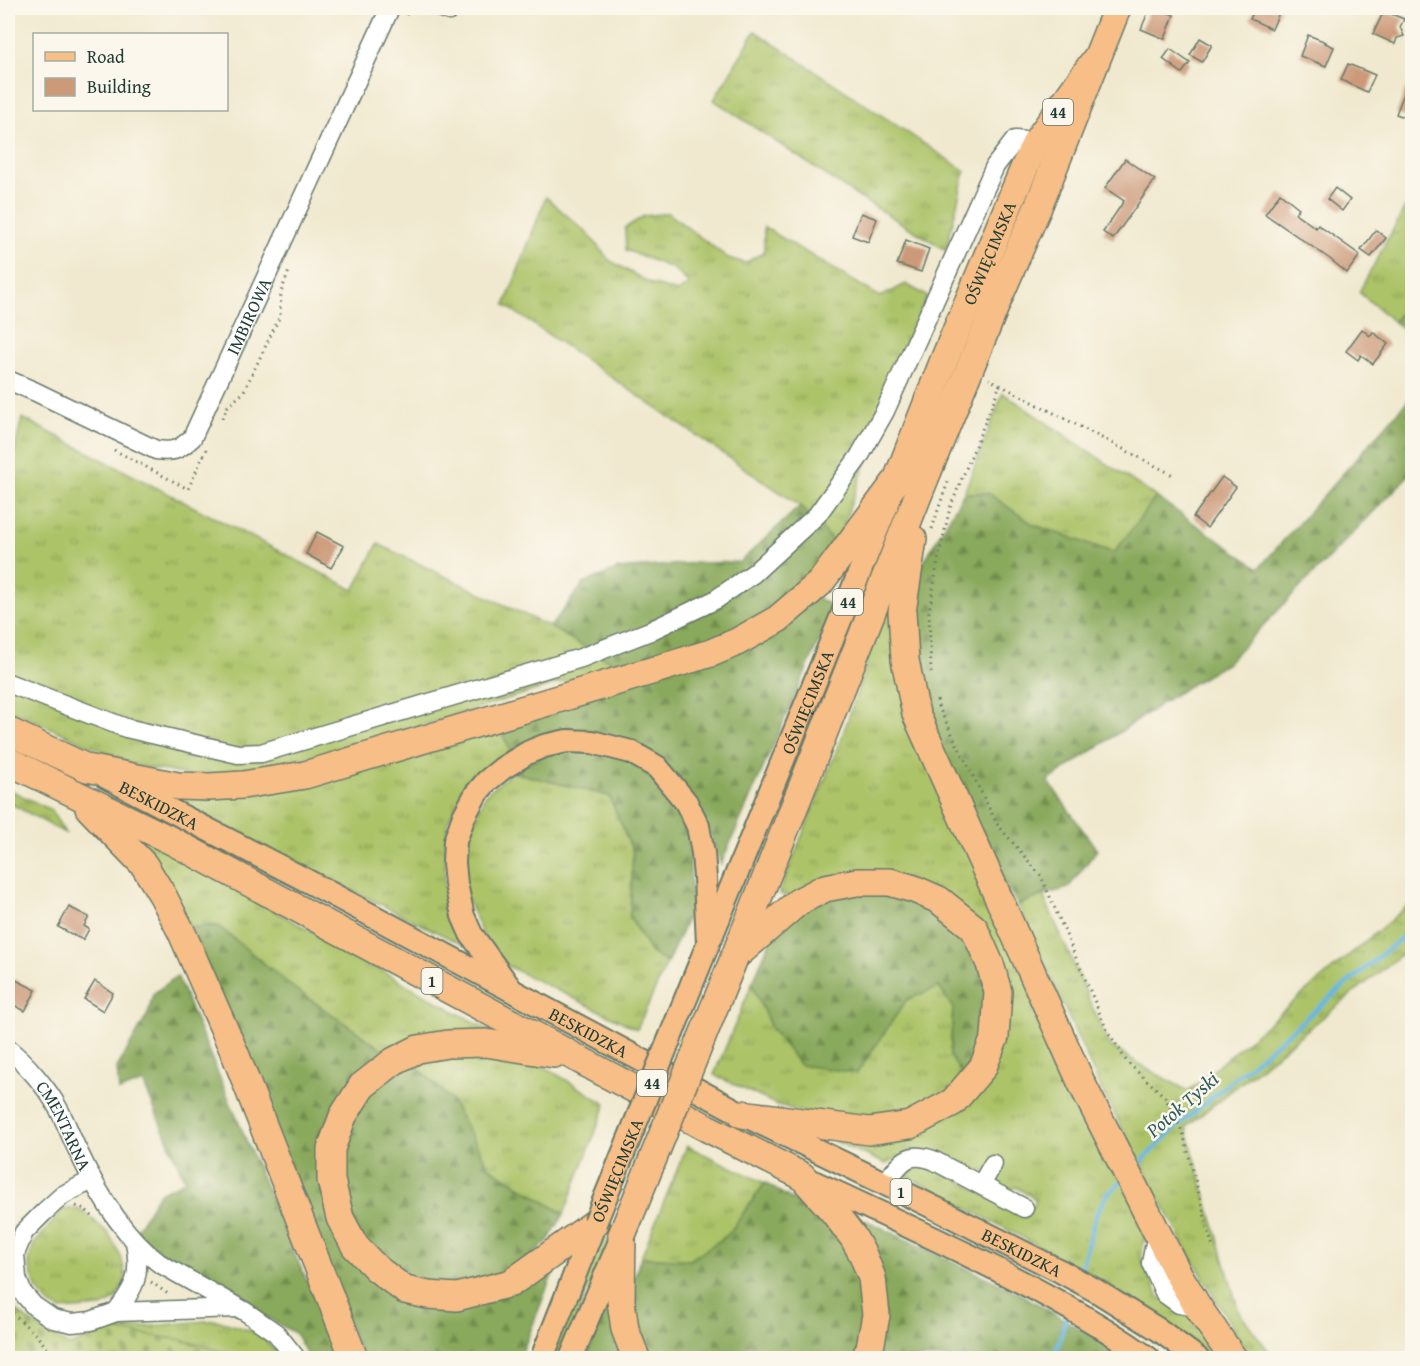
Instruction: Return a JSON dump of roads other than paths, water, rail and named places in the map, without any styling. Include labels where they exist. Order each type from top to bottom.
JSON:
[{"type":"highway","name":"OŚWIĘCIMSKA","points":[[908,486],[996,303],[1038,207],[1117,8]]},
{"type":"highway","name":"OŚWIĘCIMSKA","points":[[622,1235],[735,956],[908,486],[944,360],[1036,142],[1095,60]]},
{"type":"highway","points":[[87,768],[178,786],[243,785],[305,775],[711,653],[737,642],[778,619],[820,583],[908,486]]},
{"type":"highway","points":[[908,486],[902,612],[905,660],[916,714],[1082,1084],[1177,1272],[1233,1359]]},
{"type":"highway","name":"BESKIDZKA","points":[[8,731],[87,768]]},
{"type":"highway","name":"BESKIDZKA","points":[[8,761],[172,841],[707,1128],[802,1176]]},
{"type":"highway","points":[[74,792],[144,865],[182,933],[240,1066],[354,1359]]},
{"type":"highway","points":[[735,956],[798,902],[825,888],[857,882],[890,882],[939,900],[974,928],[990,964],[998,992],[995,1037],[983,1067],[953,1102],[910,1125],[869,1131],[742,1114]]},
{"type":"highway","points":[[578,1059],[486,1043],[448,1044],[418,1049],[394,1061],[362,1086],[343,1116],[331,1149],[331,1180],[340,1218],[355,1246],[376,1268],[405,1290],[428,1295],[457,1297],[511,1283],[596,1223]]},
{"type":"highway","points":[[802,1176],[833,1210],[853,1237],[863,1254],[872,1278],[876,1316],[870,1348],[865,1359]]},
{"type":"highway","points":[[622,1235],[621,1301],[625,1329],[636,1359]]},
{"type":"main road","name":"OŚWIĘCIMSKA","points":[[542,1359],[708,944],[908,486]]},
{"type":"main road","points":[[512,992],[471,934],[463,916],[456,884],[455,841],[464,816],[476,794],[487,781],[529,752],[544,746],[567,741],[592,742],[631,752],[657,767],[663,774],[686,802],[698,826],[704,869],[708,944]]},
{"type":"main road","name":"BESKIDZKA","points":[[87,768],[290,872],[742,1114],[1060,1271],[1159,1330],[1197,1359]]},
{"type":"main road","name":"BESKIDZKA","points":[[802,1176],[917,1230],[1048,1296],[1149,1359]]},
{"type":"main road","name":"OŚWIĘCIMSKA","points":[[571,1359],[622,1235]]},
{"type":"street","name":"IMBIROWA","points":[[8,380],[156,450],[171,452],[182,448],[192,438],[390,8]]},
{"type":"street","points":[[8,683],[126,728],[238,754],[261,753],[581,658],[650,631],[715,600],[754,573],[817,515],[859,457],[885,411],[995,166],[1015,140],[1036,142]]},
{"type":"street","name":"CMENTARNA","points":[[8,1049],[35,1077],[57,1107],[92,1180],[117,1219],[146,1254],[246,1312],[276,1333],[296,1359]]},
{"type":"street","points":[[884,1184],[905,1159],[920,1155],[1024,1208]]},
{"type":"street","points":[[981,1185],[993,1164]]},
{"type":"street","name":"CMENTARNA","points":[[92,1180],[63,1195],[24,1232],[15,1254],[17,1278],[22,1292],[34,1306],[53,1319],[72,1323],[91,1321],[116,1312],[237,1308]]},
{"type":"street","points":[[116,1312],[133,1287],[137,1274],[138,1261],[135,1242]]},
{"type":"waterway","name":"Potok Tyski","points":[[1134,1169],[1173,1130],[1412,929]]},
{"type":"waterway","name":"Potok Tyski","points":[[1079,1275],[1096,1215],[1107,1195],[1122,1181]]},
{"type":"waterway","name":"Potok Tyski","points":[[1054,1358],[1067,1315]]}]
